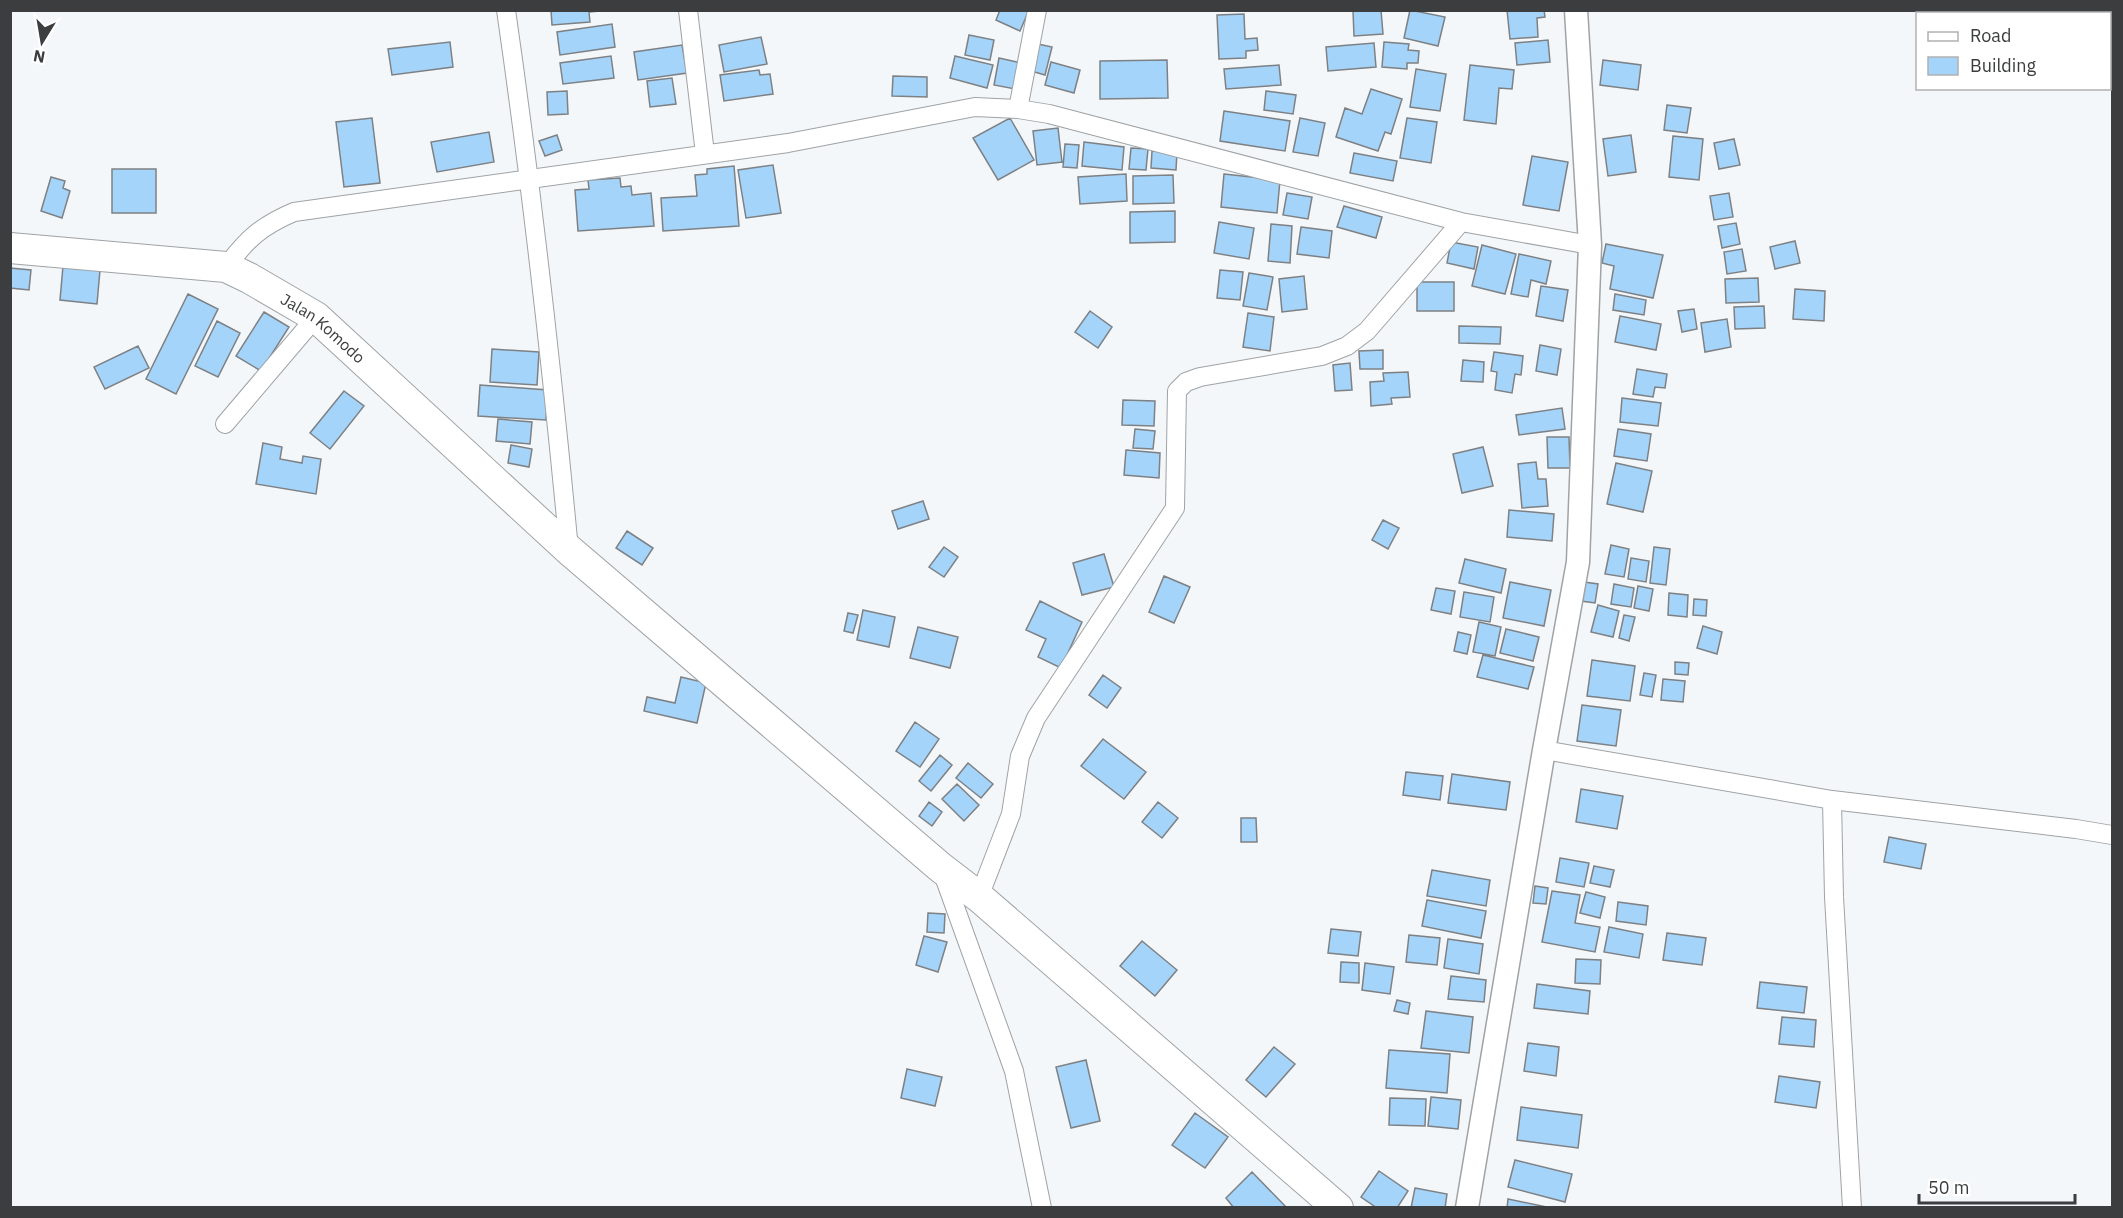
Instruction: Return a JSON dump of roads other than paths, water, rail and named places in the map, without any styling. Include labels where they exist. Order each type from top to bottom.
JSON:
[{"type":"highway","name":"Jalan Komodo","points":[[10,248],[226,267],[316,317],[568,550],[940,867],[979,897],[1338,1208]]},
{"type":"street","points":[[506,10],[530,179],[552,372],[568,550]]},
{"type":"street","points":[[688,10],[705,154]]},
{"type":"street","points":[[1018,109],[1037,10]]},
{"type":"street","points":[[1467,1208],[1578,562],[1590,245],[1576,10]]},
{"type":"street","points":[[226,267],[245,242],[261,228],[294,212],[789,143],[975,107],[1018,109],[1049,114],[1461,222],[1590,245]]},
{"type":"street","points":[[979,897],[1011,814],[1020,756],[1036,718],[1175,508],[1177,391],[1186,382],[1200,377],[1322,356],[1347,345],[1367,331],[1461,222]]},
{"type":"street","points":[[225,424],[316,317]]},
{"type":"street","points":[[1544,750],[1832,800],[2064,828],[2112,836]]},
{"type":"street","points":[[1832,800],[1834,897],[1852,1208]]},
{"type":"street","points":[[940,867],[1014,1071],[1042,1208]]}]
